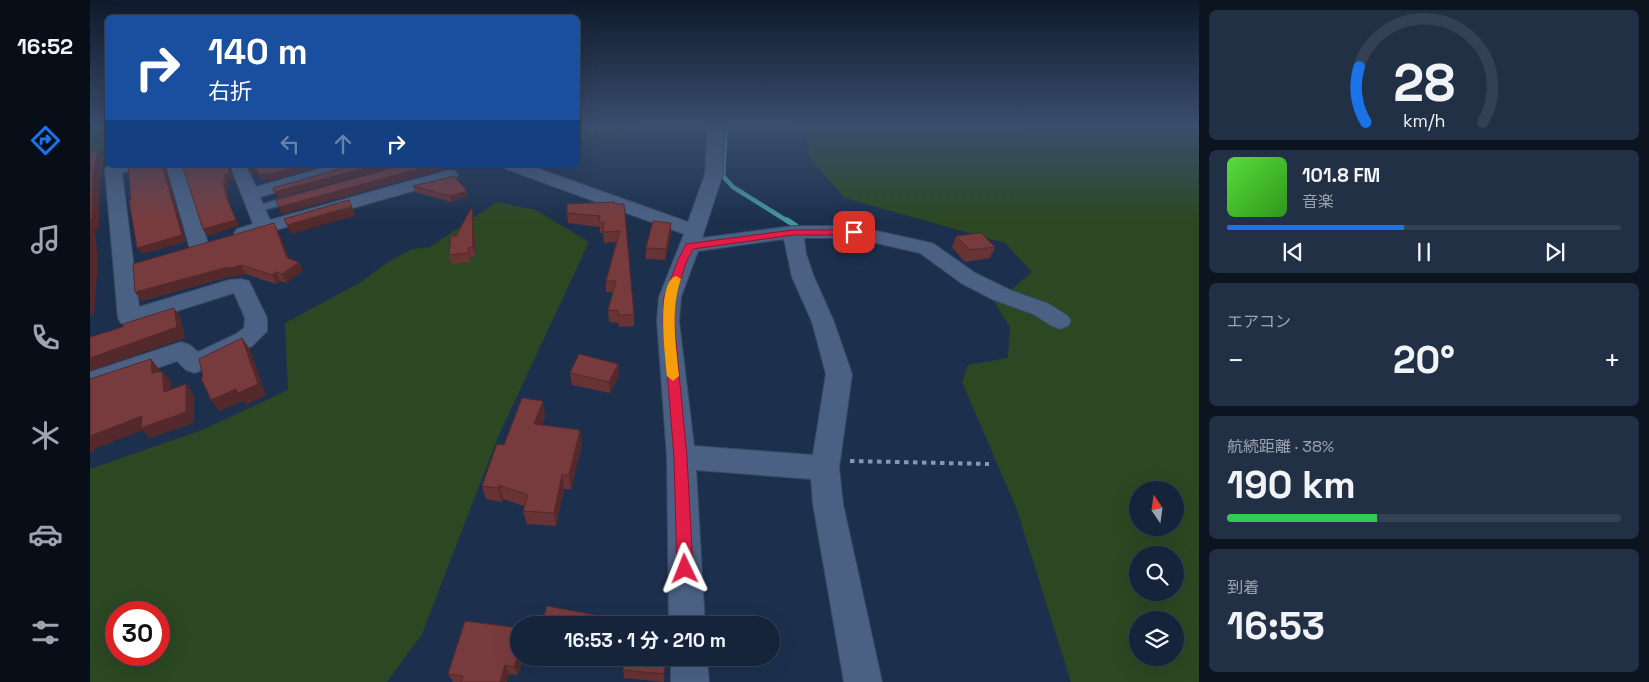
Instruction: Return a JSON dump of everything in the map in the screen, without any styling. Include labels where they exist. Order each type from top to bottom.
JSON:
[{"type":"street","points":[[687,616],[681,457],[668,321],[670,297],[714,174],[715,157]]},
{"type":"street","points":[[90,382],[181,351],[195,364],[244,340],[255,331],[256,318],[241,286],[229,286],[129,318],[132,266],[113,170],[123,167]]},
{"type":"street","points":[[175,167],[199,246]]},
{"type":"street","points":[[239,167],[264,227]]},
{"type":"street","points":[[253,201],[342,167]]},
{"type":"street","points":[[517,167],[692,239],[793,232],[854,232],[927,248],[968,278],[1002,295],[1041,309],[1060,320]]},
{"type":"street","points":[[180,252],[449,175]]},
{"type":"street","points":[[793,232],[796,254],[803,277],[823,322],[839,374],[826,461],[828,504],[862,682]]},
{"type":"street","points":[[681,457],[826,461]]},
{"type":"street","points":[[689,666],[690,682]]},
{"type":"lane","points":[[253,201],[304,196]]},
{"type":"path","points":[[826,461],[989,464]]},
{"type":"green space","points":[[810,157],[1199,157],[1199,682],[1071,682],[1017,510],[962,382],[968,365],[1008,358],[1010,327],[995,303],[1032,272],[1005,243],[845,198],[811,161]]},
{"type":"green space","points":[[497,202],[536,210],[589,242],[498,437],[422,634],[387,682],[90,682],[90,469],[202,430],[288,390],[285,323],[361,282],[388,262],[413,249],[430,247]]},
{"type":"building","points":[[90,157],[97,157],[93,176],[92,219],[90,220]]},
{"type":"building","points":[[128,167],[163,167],[182,235],[137,248],[129,200],[131,200]]},
{"type":"building","points":[[183,167],[228,167],[230,173],[224,175],[226,182],[223,182],[227,199],[236,220],[203,229]]},
{"type":"building","points":[[255,167],[295,167],[268,175],[268,173],[259,175]]},
{"type":"building","points":[[346,167],[369,167],[274,192],[273,188]]},
{"type":"building","points":[[395,167],[426,167],[279,207],[276,200]]},
{"type":"building","points":[[454,176],[467,191],[450,196],[413,186]]},
{"type":"building","points":[[349,200],[352,207],[287,225],[284,219]]},
{"type":"building","points":[[614,202],[615,204],[624,204],[634,315],[618,315],[618,311],[608,310],[616,281],[606,281],[620,231],[603,232],[604,222],[599,222],[600,216],[567,213],[567,204]]},
{"type":"building","points":[[472,207],[473,247],[468,248],[469,253],[449,255],[451,236],[456,236]]},
{"type":"building","points":[[653,221],[671,223],[666,249],[646,248]]},
{"type":"building","points":[[274,223],[287,258],[299,262],[282,274],[276,272],[272,275],[241,265],[135,292],[133,264]]},
{"type":"building","points":[[981,233],[995,247],[970,250],[956,236]]},
{"type":"building","points":[[174,308],[177,327],[90,358],[90,337],[123,327],[123,324]]},
{"type":"building","points":[[242,338],[258,384],[238,393],[236,389],[211,400],[201,378],[203,377],[199,359]]},
{"type":"building","points":[[579,354],[618,364],[609,382],[570,373]]},
{"type":"building","points":[[151,359],[152,373],[162,371],[164,392],[186,384],[186,412],[141,428],[142,416],[90,436],[90,379]]},
{"type":"building","points":[[522,398],[543,401],[534,424],[580,430],[569,475],[562,475],[554,513],[523,511],[528,495],[499,485],[498,488],[482,486],[497,444],[504,445]]},
{"type":"building","points":[[547,606],[595,615],[595,616],[544,616]]},
{"type":"building","points":[[465,621],[510,627],[510,666],[514,666],[514,667],[505,665],[500,682],[461,682],[463,676],[448,674]]},
{"type":"building","points":[[623,666],[664,666],[664,674],[623,670]]},
{"type":"waterway","points":[[724,157],[723,176],[733,187],[789,222]]},
{"type":"waterway","points":[[787,220],[796,226],[800,232]]},
{"type":"slow traffic","points":[[673,376],[668,321],[670,297],[676,279]]},
{"type":"route","points":[[685,569],[681,457],[668,321],[670,297],[682,260],[690,246],[793,232],[854,232]]}]
